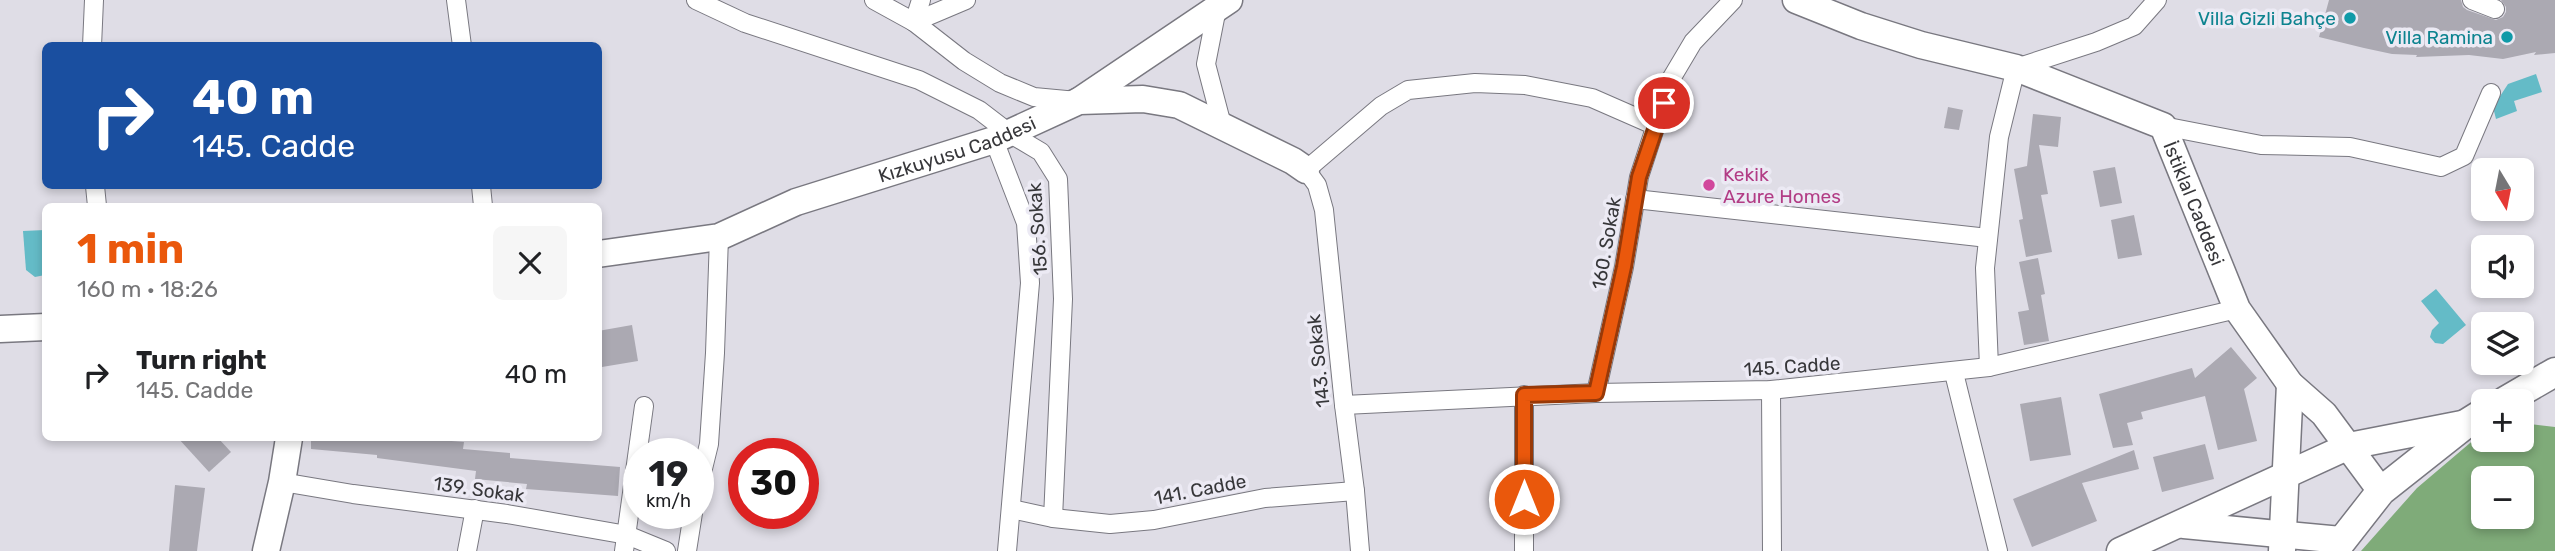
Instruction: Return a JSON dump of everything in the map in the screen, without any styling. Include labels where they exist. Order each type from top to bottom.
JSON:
[{"type":"main road","points":[[2526,389],[2555,372]]},
{"type":"main road","points":[[2337,546],[2381,491],[2471,421]]},
{"type":"street","points":[[92,42],[94,0]]},
{"type":"street","points":[[456,0],[461,42]]},
{"type":"street","name":"156. Sokak","points":[[696,0],[745,23],[919,80],[979,110],[1002,137],[1041,152],[1058,179],[1063,299],[1053,518]]},
{"type":"street","points":[[874,0],[915,22],[964,61],[1000,83],[1034,97],[1079,101],[1223,4]]},
{"type":"street","points":[[915,22],[921,0]]},
{"type":"street","points":[[915,22],[966,0]]},
{"type":"street","name":"160. Sokak","points":[[1596,393],[1624,267],[1639,177],[1671,79],[1693,42],[1733,0]]},
{"type":"street","name":"İstiklal Caddesi","points":[[1796,0],[1861,26],[1921,45],[2016,68],[2163,127],[2237,309],[2290,384],[2324,414],[2381,491]]},
{"type":"street","points":[[1989,368],[1985,268],[1999,137],[2016,68],[2096,43],[2134,26],[2157,0]]},
{"type":"street","points":[[2472,0],[2495,9]]},
{"type":"street","points":[[1222,125],[1206,64],[1223,4]]},
{"type":"street","points":[[1306,170],[1381,106],[1408,90],[1475,83],[1525,85],[1592,99],[1657,126]]},
{"type":"street","points":[[2163,127],[2261,145],[2350,147],[2441,167],[2464,156],[2491,93]]},
{"type":"street","name":"Kızkuyusu Caddesi","points":[[602,253],[719,237],[796,202],[1002,137],[1079,101],[1143,99],[1179,105],[1306,170]]},
{"type":"street","points":[[1002,137],[1026,223],[1030,283],[1007,551]]},
{"type":"street","name":"143. Sokak","points":[[1306,170],[1317,185],[1324,211],[1360,551]]},
{"type":"street","points":[[1635,199],[1988,238]]},
{"type":"street","points":[[709,438],[719,237]]},
{"type":"street","name":"145. Cadde","points":[[1344,405],[1524,395],[1771,390],[1954,373],[1989,368],[2237,309]]},
{"type":"street","points":[[0,329],[42,327]]},
{"type":"street","points":[[1954,373],[1998,551]]},
{"type":"street","points":[[2282,543],[2290,384]]},
{"type":"street","points":[[1771,390],[1772,551]]},
{"type":"street","points":[[1524,395],[1524,551]]},
{"type":"street","points":[[625,543],[644,406]]},
{"type":"street","points":[[2120,551],[2349,446],[2471,419]]},
{"type":"street","points":[[266,551],[289,441]]},
{"type":"street","name":"139. Sokak","points":[[282,482],[475,509],[666,551]]},
{"type":"street","name":"141. Cadde","points":[[1011,509],[1053,518],[1110,524],[1154,520],[1265,498],[1355,491]]},
{"type":"street","points":[[467,551],[475,509]]},
{"type":"street","points":[[2182,524],[2282,543],[2337,546]]},
{"type":"street","points":[[687,551],[690,529]]},
{"type":"green space","points":[[2534,424],[2555,427],[2555,551],[2361,551],[2417,488],[2471,442],[2471,452],[2534,452]]},
{"type":"water","points":[[2536,74],[2542,92],[2514,101],[2517,111],[2496,119],[2493,107],[2508,84]]},
{"type":"water","points":[[42,230],[42,276],[35,277],[26,270],[23,231]]},
{"type":"water","points":[[2436,289],[2466,325],[2443,344],[2435,343],[2430,337],[2432,330],[2439,323],[2421,301]]},
{"type":"building","points":[[2329,0],[2461,0],[2467,10],[2496,20],[2506,12],[2501,0],[2555,0],[2555,53],[2534,55],[2536,52],[2503,59],[2469,55],[2416,57],[2417,55],[2392,54],[2364,48],[2319,37]]},
{"type":"building","points":[[1948,107],[1963,110],[1959,130],[1944,128]]},
{"type":"building","points":[[2033,114],[2061,117],[2058,147],[2039,145],[2048,194],[2041,195],[2052,252],[2026,257],[2019,220],[2023,219],[2014,169],[2027,166]]},
{"type":"building","points":[[2115,167],[2122,203],[2100,207],[2093,171]]},
{"type":"building","points":[[2134,215],[2142,255],[2118,259],[2111,220]]},
{"type":"building","points":[[2038,258],[2045,294],[2041,295],[2049,341],[2024,345],[2018,312],[2029,310],[2019,262]]},
{"type":"building","points":[[632,325],[638,361],[602,367],[602,330]]},
{"type":"building","points":[[2231,347],[2257,378],[2244,389],[2257,441],[2218,450],[2205,396],[2141,412],[2143,419],[2127,423],[2133,445],[2113,448],[2099,394],[2192,368],[2195,378]]},
{"type":"building","points":[[2061,397],[2071,455],[2030,461],[2020,404]]},
{"type":"building","points":[[181,441],[221,441],[231,452],[209,472]]},
{"type":"building","points":[[311,441],[464,442],[463,449],[510,453],[510,458],[620,467],[618,496],[526,489],[527,484],[475,479],[476,471],[377,458],[377,455],[311,449]]},
{"type":"building","points":[[2205,444],[2214,479],[2162,492],[2153,457]]},
{"type":"building","points":[[2134,450],[2139,469],[2082,483],[2097,521],[2032,547],[2013,499]]},
{"type":"building","points":[[175,485],[205,488],[197,551],[169,551]]},
{"type":"place","name":"Villa Gizli Bahçe","points":[[2350,18]]},
{"type":"place","name":"Villa Ramina","points":[[2507,37]]},
{"type":"place","name":"Kekik Azure Homes","points":[[1709,185]]},
{"type":"route","points":[[1524,499],[1524,395],[1596,393],[1624,267],[1639,177],[1664,103]]}]
